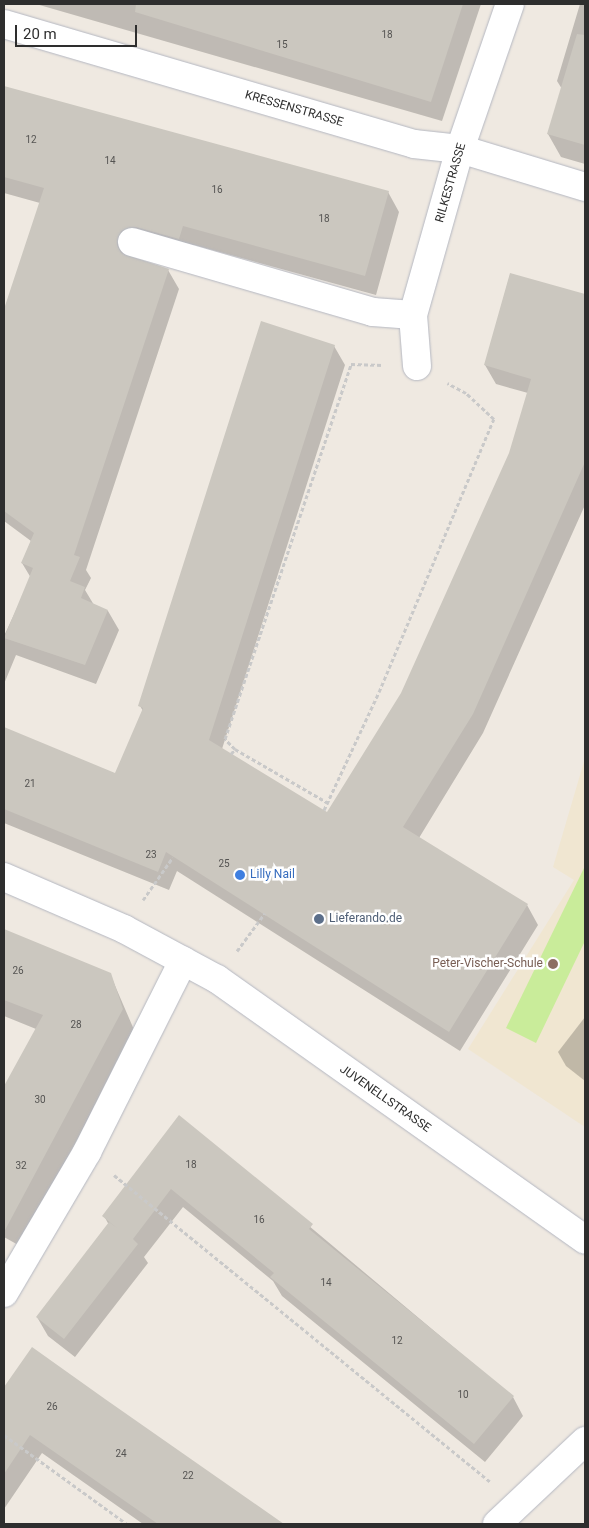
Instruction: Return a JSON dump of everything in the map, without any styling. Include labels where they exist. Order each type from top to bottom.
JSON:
[{"type":"street","name":"RILKESTRASSE","points":[[417,366],[413,315],[460,149],[510,4]]},
{"type":"street","name":"KRESSENSTRASSE","points":[[4,24],[414,144],[460,149],[585,187]]},
{"type":"street","points":[[132,242],[373,312],[413,315]]},
{"type":"street","name":"JUVENELLSTRASSE","points":[[4,877],[124,928],[217,979],[585,1240]]},
{"type":"street","points":[[4,1293],[87,1152],[183,962]]},
{"type":"street","points":[[497,1524],[517,1503],[585,1442]]},
{"type":"path","points":[[324,810],[328,803],[494,419],[466,393],[417,366],[350,364],[225,739],[235,749],[328,803]]},
{"type":"path","points":[[231,754],[235,749]]},
{"type":"path","points":[[124,928],[172,857]]},
{"type":"path","points":[[217,979],[265,913]]},
{"type":"path","points":[[87,1152],[517,1503]]},
{"type":"path","points":[[4,1435],[127,1524]]},
{"type":"shaded area","name":"Peter-Vischer-Schule","points":[[585,758],[585,1127],[468,1049],[574,880],[553,867]]},
{"type":"green space","points":[[585,866],[585,941],[536,1043],[506,1028]]},
{"type":"building","points":[[136,4],[463,4],[431,102],[135,12]]},
{"type":"building","points":[[577,34],[585,35],[585,145],[547,134]]},
{"type":"building","points":[[4,86],[389,191],[365,276],[183,226],[179,239],[136,227],[121,231],[117,245],[121,253],[169,269],[74,555],[80,557],[70,581],[85,587],[81,598],[108,610],[85,665],[4,638],[33,568],[21,563],[34,533],[4,511],[4,309],[44,188],[4,177]]},
{"type":"building","points":[[510,273],[585,294],[585,462],[473,714],[403,827],[528,904],[449,1032],[166,852],[158,872],[4,809],[4,727],[115,773],[143,708],[138,706],[261,321],[335,345],[209,740],[327,812],[401,693],[509,453],[531,379],[484,365]]},
{"type":"building","points":[[4,929],[111,973],[123,1009],[4,1232],[4,1086],[43,1015],[4,1000]]},
{"type":"building","points":[[179,1115],[313,1224],[309,1229],[514,1396],[474,1444],[270,1277],[274,1273],[171,1189],[133,1239],[138,1244],[64,1339],[36,1317],[109,1222],[117,1228],[102,1216]]},
{"type":"building","points":[[32,1347],[284,1524],[158,1524],[30,1435],[4,1474],[4,1387]]},
{"type":"place","name":"Lilly Nail","points":[[240,875]]},
{"type":"place","name":"Lieferando.de","points":[[319,919]]},
{"type":"place","name":"Peter-Vischer-Schule","points":[[553,964]]}]
